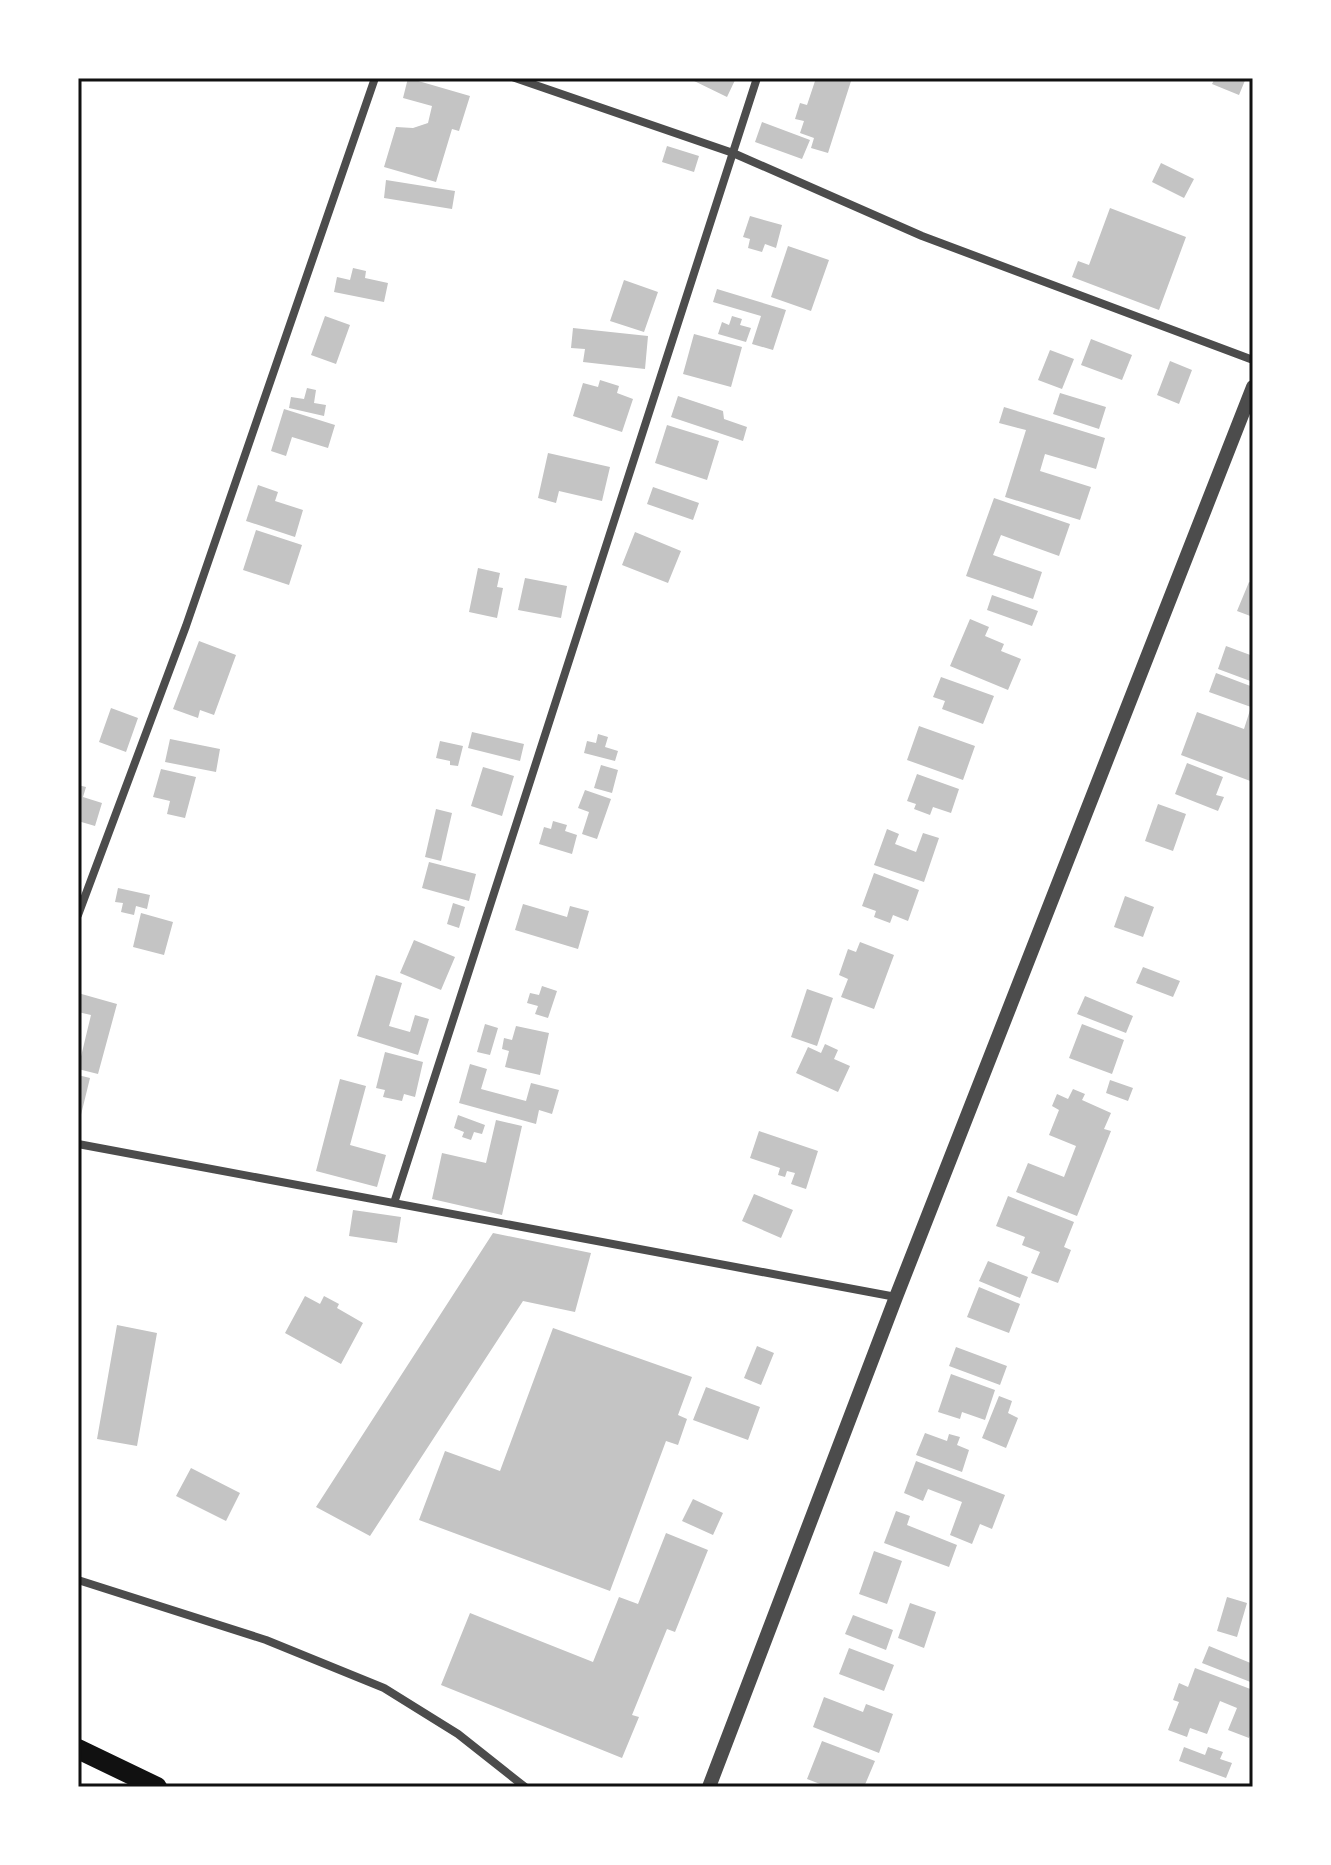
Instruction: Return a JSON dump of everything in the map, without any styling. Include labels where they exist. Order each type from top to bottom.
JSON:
[{"type":"highway","points":[[78,1749],[157,1787]]},
{"type":"street","points":[[78,915],[186,626],[375,78]]},
{"type":"street","points":[[515,78],[733,153],[922,236],[1253,360]]},
{"type":"street","points":[[394,1203],[757,78]]},
{"type":"street","points":[[709,1787],[896,1297],[1253,387]]},
{"type":"street","points":[[78,1144],[896,1297]]},
{"type":"street","points":[[78,1580],[266,1640],[384,1688],[458,1734],[525,1787]]},
{"type":"building","points":[[408,78],[470,96],[459,131],[452,129],[436,182],[384,167],[396,127],[413,128],[428,123],[432,106],[403,98]]},
{"type":"building","points":[[688,78],[736,78],[727,97]]},
{"type":"building","points":[[816,78],[852,78],[828,153],[811,148],[814,138],[800,133],[804,121],[795,119],[800,103],[807,105]]},
{"type":"building","points":[[1215,78],[1246,78],[1239,95],[1212,84]]},
{"type":"building","points":[[762,122],[810,140],[802,159],[755,142]]},
{"type":"building","points":[[667,146],[699,156],[694,172],[662,162]]},
{"type":"building","points":[[1161,163],[1194,179],[1184,198],[1152,182]]},
{"type":"building","points":[[386,180],[455,191],[452,209],[384,198]]},
{"type":"building","points":[[1110,208],[1186,237],[1159,310],[1072,277],[1078,261],[1089,265]]},
{"type":"building","points":[[750,216],[782,225],[776,248],[765,244],[762,252],[748,248],[750,239],[743,237]]},
{"type":"building","points":[[788,246],[829,260],[811,311],[771,297]]},
{"type":"building","points":[[353,268],[366,271],[365,278],[388,283],[384,302],[334,292],[337,277],[350,280]]},
{"type":"building","points":[[624,280],[658,292],[644,332],[610,321]]},
{"type":"building","points":[[717,289],[786,310],[773,350],[752,344],[761,316],[713,302]]},
{"type":"building","points":[[325,316],[350,325],[336,364],[311,355]]},
{"type":"building","points":[[732,316],[742,319],[740,325],[751,328],[746,342],[718,334],[722,322],[729,325]]},
{"type":"building","points":[[573,328],[648,336],[645,369],[583,362],[585,349],[571,348]]},
{"type":"building","points":[[694,334],[742,347],[731,387],[683,374]]},
{"type":"building","points":[[1091,339],[1132,355],[1122,380],[1081,365]]},
{"type":"building","points":[[1050,350],[1074,359],[1062,389],[1038,380]]},
{"type":"building","points":[[1170,361],[1192,370],[1179,404],[1157,395]]},
{"type":"building","points":[[600,380],[619,386],[617,393],[633,399],[622,432],[573,416],[583,383],[598,387]]},
{"type":"building","points":[[307,388],[316,390],[314,403],[326,405],[324,416],[289,408],[291,397],[304,399]]},
{"type":"building","points":[[1060,393],[1106,407],[1099,429],[1053,414]]},
{"type":"building","points":[[678,396],[723,411],[724,419],[747,427],[743,441],[671,417]]},
{"type":"building","points":[[1004,407],[1105,438],[1096,469],[1045,454],[1040,471],[1091,487],[1080,520],[1005,497],[1026,430],[999,423]]},
{"type":"building","points":[[284,409],[335,425],[328,448],[292,437],[286,456],[271,451]]},
{"type":"building","points":[[667,425],[719,441],[707,480],[655,463]]},
{"type":"building","points":[[548,453],[610,467],[602,501],[559,491],[556,503],[538,498]]},
{"type":"building","points":[[258,485],[278,492],[275,501],[303,510],[295,537],[246,521]]},
{"type":"building","points":[[653,487],[699,503],[693,520],[647,504]]},
{"type":"building","points":[[994,498],[1070,524],[1059,556],[1001,535],[993,555],[1042,572],[1033,599],[966,576]]},
{"type":"building","points":[[256,530],[302,545],[289,585],[243,570]]},
{"type":"building","points":[[635,532],[681,551],[668,583],[622,565]]},
{"type":"building","points":[[478,568],[500,573],[497,587],[503,588],[497,618],[469,612]]},
{"type":"building","points":[[525,578],[567,586],[561,618],[518,610]]},
{"type":"building","points":[[1249,582],[1253,584],[1253,617],[1237,611]]},
{"type":"building","points":[[992,595],[1038,611],[1032,626],[987,610]]},
{"type":"building","points":[[970,619],[989,627],[985,636],[1004,644],[1001,651],[1021,659],[1008,690],[950,666]]},
{"type":"building","points":[[199,641],[236,655],[214,715],[200,710],[198,718],[173,709]]},
{"type":"building","points":[[1226,646],[1253,656],[1253,682],[1218,669]]},
{"type":"building","points":[[1216,673],[1253,687],[1253,782],[1181,755],[1197,712],[1244,729],[1251,707],[1209,692]]},
{"type":"building","points":[[941,677],[994,696],[983,724],[942,709],[945,701],[933,697]]},
{"type":"building","points":[[111,708],[138,718],[126,752],[99,742]]},
{"type":"building","points":[[919,726],[975,746],[963,780],[907,760]]},
{"type":"building","points":[[472,732],[524,744],[520,761],[468,748]]},
{"type":"building","points":[[598,734],[608,737],[605,747],[618,751],[615,761],[584,753],[587,741],[596,743]]},
{"type":"building","points":[[170,739],[220,749],[216,772],[165,762]]},
{"type":"building","points":[[440,741],[463,746],[458,766],[436,758]]},
{"type":"building","points":[[1187,763],[1223,777],[1216,795],[1224,797],[1218,811],[1175,794]]},
{"type":"building","points":[[601,765],[618,770],[612,793],[594,788]]},
{"type":"building","points":[[483,767],[514,776],[502,816],[471,806]]},
{"type":"building","points":[[161,769],[196,777],[185,818],[167,814],[170,801],[153,797]]},
{"type":"building","points":[[917,774],[959,789],[951,813],[933,807],[930,815],[914,809],[916,804],[907,801]]},
{"type":"building","points":[[78,785],[86,787],[83,797],[102,803],[95,826],[78,821]]},
{"type":"building","points":[[585,790],[611,799],[597,839],[582,834],[589,812],[578,808]]},
{"type":"building","points":[[1158,804],[1186,814],[1173,851],[1145,841]]},
{"type":"building","points":[[436,809],[452,813],[441,861],[425,857]]},
{"type":"building","points":[[553,821],[567,825],[565,831],[577,835],[572,854],[539,844],[544,827],[551,829]]},
{"type":"building","points":[[887,829],[899,834],[895,844],[916,852],[923,833],[939,838],[924,882],[874,865]]},
{"type":"building","points":[[429,862],[476,874],[469,901],[422,888]]},
{"type":"building","points":[[874,873],[919,890],[908,921],[893,915],[890,923],[874,917],[876,911],[862,906]]},
{"type":"building","points":[[118,888],[150,895],[147,909],[136,906],[134,915],[121,912],[123,903],[115,902]]},
{"type":"building","points":[[1125,896],[1154,907],[1143,937],[1114,927]]},
{"type":"building","points":[[453,903],[465,907],[459,928],[447,924]]},
{"type":"building","points":[[523,904],[567,917],[570,906],[589,911],[578,949],[515,930]]},
{"type":"building","points":[[141,913],[173,922],[164,955],[133,947]]},
{"type":"building","points":[[414,940],[455,957],[441,990],[400,973]]},
{"type":"building","points":[[860,942],[894,955],[874,1009],[841,997],[848,979],[839,975],[848,949],[856,952]]},
{"type":"building","points":[[1143,967],[1180,981],[1173,997],[1136,983]]},
{"type":"building","points":[[376,975],[402,983],[389,1026],[410,1032],[415,1015],[429,1019],[418,1055],[357,1036]]},
{"type":"building","points":[[542,986],[557,991],[548,1018],[535,1014],[538,1006],[527,1003],[530,993],[539,995]]},
{"type":"building","points":[[807,989],[833,998],[817,1046],[791,1037]]},
{"type":"building","points":[[78,993],[117,1004],[98,1074],[78,1069],[91,1015],[78,1012]]},
{"type":"building","points":[[1085,996],[1133,1016],[1126,1033],[1077,1014]]},
{"type":"building","points":[[485,1024],[498,1028],[490,1055],[477,1052]]},
{"type":"building","points":[[1082,1024],[1124,1040],[1112,1074],[1069,1058]]},
{"type":"building","points":[[516,1026],[549,1033],[540,1075],[505,1067],[509,1051],[502,1049],[504,1038],[512,1040]]},
{"type":"building","points":[[825,1044],[838,1050],[834,1059],[850,1066],[838,1092],[796,1073],[808,1047],[821,1053]]},
{"type":"building","points":[[385,1052],[423,1062],[415,1097],[404,1094],[402,1101],[383,1097],[385,1090],[376,1088]]},
{"type":"building","points":[[470,1064],[487,1069],[481,1089],[526,1101],[531,1083],[559,1090],[552,1114],[539,1110],[536,1124],[459,1103]]},
{"type":"building","points":[[78,1075],[90,1078],[79,1123],[78,1123]]},
{"type":"building","points":[[340,1079],[366,1086],[350,1145],[386,1155],[377,1187],[316,1171]]},
{"type":"building","points":[[1110,1080],[1133,1088],[1128,1101],[1106,1093]]},
{"type":"building","points":[[1073,1089],[1085,1094],[1082,1100],[1111,1113],[1104,1129],[1111,1131],[1077,1216],[1016,1192],[1028,1163],[1064,1177],[1076,1146],[1049,1135],[1059,1110],[1052,1106],[1057,1094],[1068,1099]]},
{"type":"building","points":[[458,1115],[485,1125],[482,1134],[474,1132],[471,1140],[462,1137],[464,1132],[454,1128]]},
{"type":"building","points":[[496,1120],[522,1126],[502,1215],[432,1199],[442,1153],[486,1163]]},
{"type":"building","points":[[759,1131],[818,1151],[806,1189],[791,1184],[795,1173],[787,1171],[785,1177],[778,1175],[780,1168],[750,1158]]},
{"type":"building","points":[[754,1194],[793,1210],[781,1238],[742,1221]]},
{"type":"building","points":[[1008,1196],[1074,1222],[1064,1247],[1071,1250],[1058,1283],[1031,1273],[1040,1252],[1022,1245],[1025,1237],[996,1226]]},
{"type":"building","points":[[353,1210],[401,1217],[397,1243],[349,1236]]},
{"type":"building","points":[[493,1233],[591,1253],[575,1312],[523,1301],[370,1536],[316,1507]]},
{"type":"building","points":[[988,1261],[1028,1277],[1020,1298],[979,1281]]},
{"type":"building","points":[[979,1287],[1020,1304],[1009,1333],[967,1317]]},
{"type":"building","points":[[305,1296],[320,1304],[324,1296],[339,1304],[337,1308],[363,1323],[341,1364],[285,1333]]},
{"type":"building","points":[[117,1325],[157,1333],[137,1446],[97,1439]]},
{"type":"building","points":[[553,1328],[692,1377],[678,1415],[687,1419],[678,1445],[666,1441],[610,1591],[419,1520],[445,1451],[500,1471]]},
{"type":"building","points":[[757,1346],[774,1353],[761,1385],[744,1378]]},
{"type":"building","points":[[956,1347],[1007,1366],[1000,1385],[949,1366]]},
{"type":"building","points":[[951,1374],[995,1390],[985,1420],[962,1412],[960,1419],[938,1412]]},
{"type":"building","points":[[706,1387],[760,1407],[748,1440],[693,1420]]},
{"type":"building","points":[[999,1396],[1012,1401],[1008,1413],[1018,1418],[1006,1448],[982,1438]]},
{"type":"building","points":[[925,1433],[947,1441],[949,1434],[960,1437],[957,1445],[969,1450],[962,1472],[916,1455]]},
{"type":"building","points":[[916,1461],[1005,1495],[992,1529],[980,1524],[972,1544],[950,1535],[962,1502],[928,1489],[923,1501],[904,1493]]},
{"type":"building","points":[[191,1468],[240,1493],[226,1521],[176,1496]]},
{"type":"building","points":[[693,1499],[723,1513],[713,1535],[682,1521]]},
{"type":"building","points":[[896,1511],[910,1516],[907,1525],[957,1545],[949,1567],[884,1543]]},
{"type":"building","points":[[666,1533],[708,1550],[675,1632],[667,1629],[632,1715],[639,1717],[622,1758],[441,1685],[470,1613],[593,1662],[619,1597],[638,1604]]},
{"type":"building","points":[[874,1551],[902,1561],[887,1604],[859,1594]]},
{"type":"building","points":[[1227,1597],[1247,1603],[1237,1637],[1217,1631]]},
{"type":"building","points":[[910,1603],[936,1612],[924,1648],[898,1638]]},
{"type":"building","points":[[853,1615],[893,1630],[886,1650],[845,1634]]},
{"type":"building","points":[[1209,1646],[1253,1664],[1253,1683],[1202,1663]]},
{"type":"building","points":[[849,1648],[894,1665],[884,1691],[839,1674]]},
{"type":"building","points":[[1195,1668],[1253,1690],[1253,1728],[1249,1738],[1228,1730],[1237,1708],[1220,1701],[1207,1734],[1190,1728],[1187,1737],[1168,1730],[1179,1702],[1173,1700],[1179,1683],[1188,1687]]},
{"type":"building","points":[[824,1697],[863,1712],[866,1704],[893,1714],[879,1753],[813,1727]]},
{"type":"building","points":[[822,1741],[875,1761],[864,1787],[828,1787],[807,1779]]},
{"type":"building","points":[[1184,1747],[1205,1755],[1208,1747],[1223,1752],[1220,1759],[1232,1763],[1226,1778],[1179,1761]]}]
